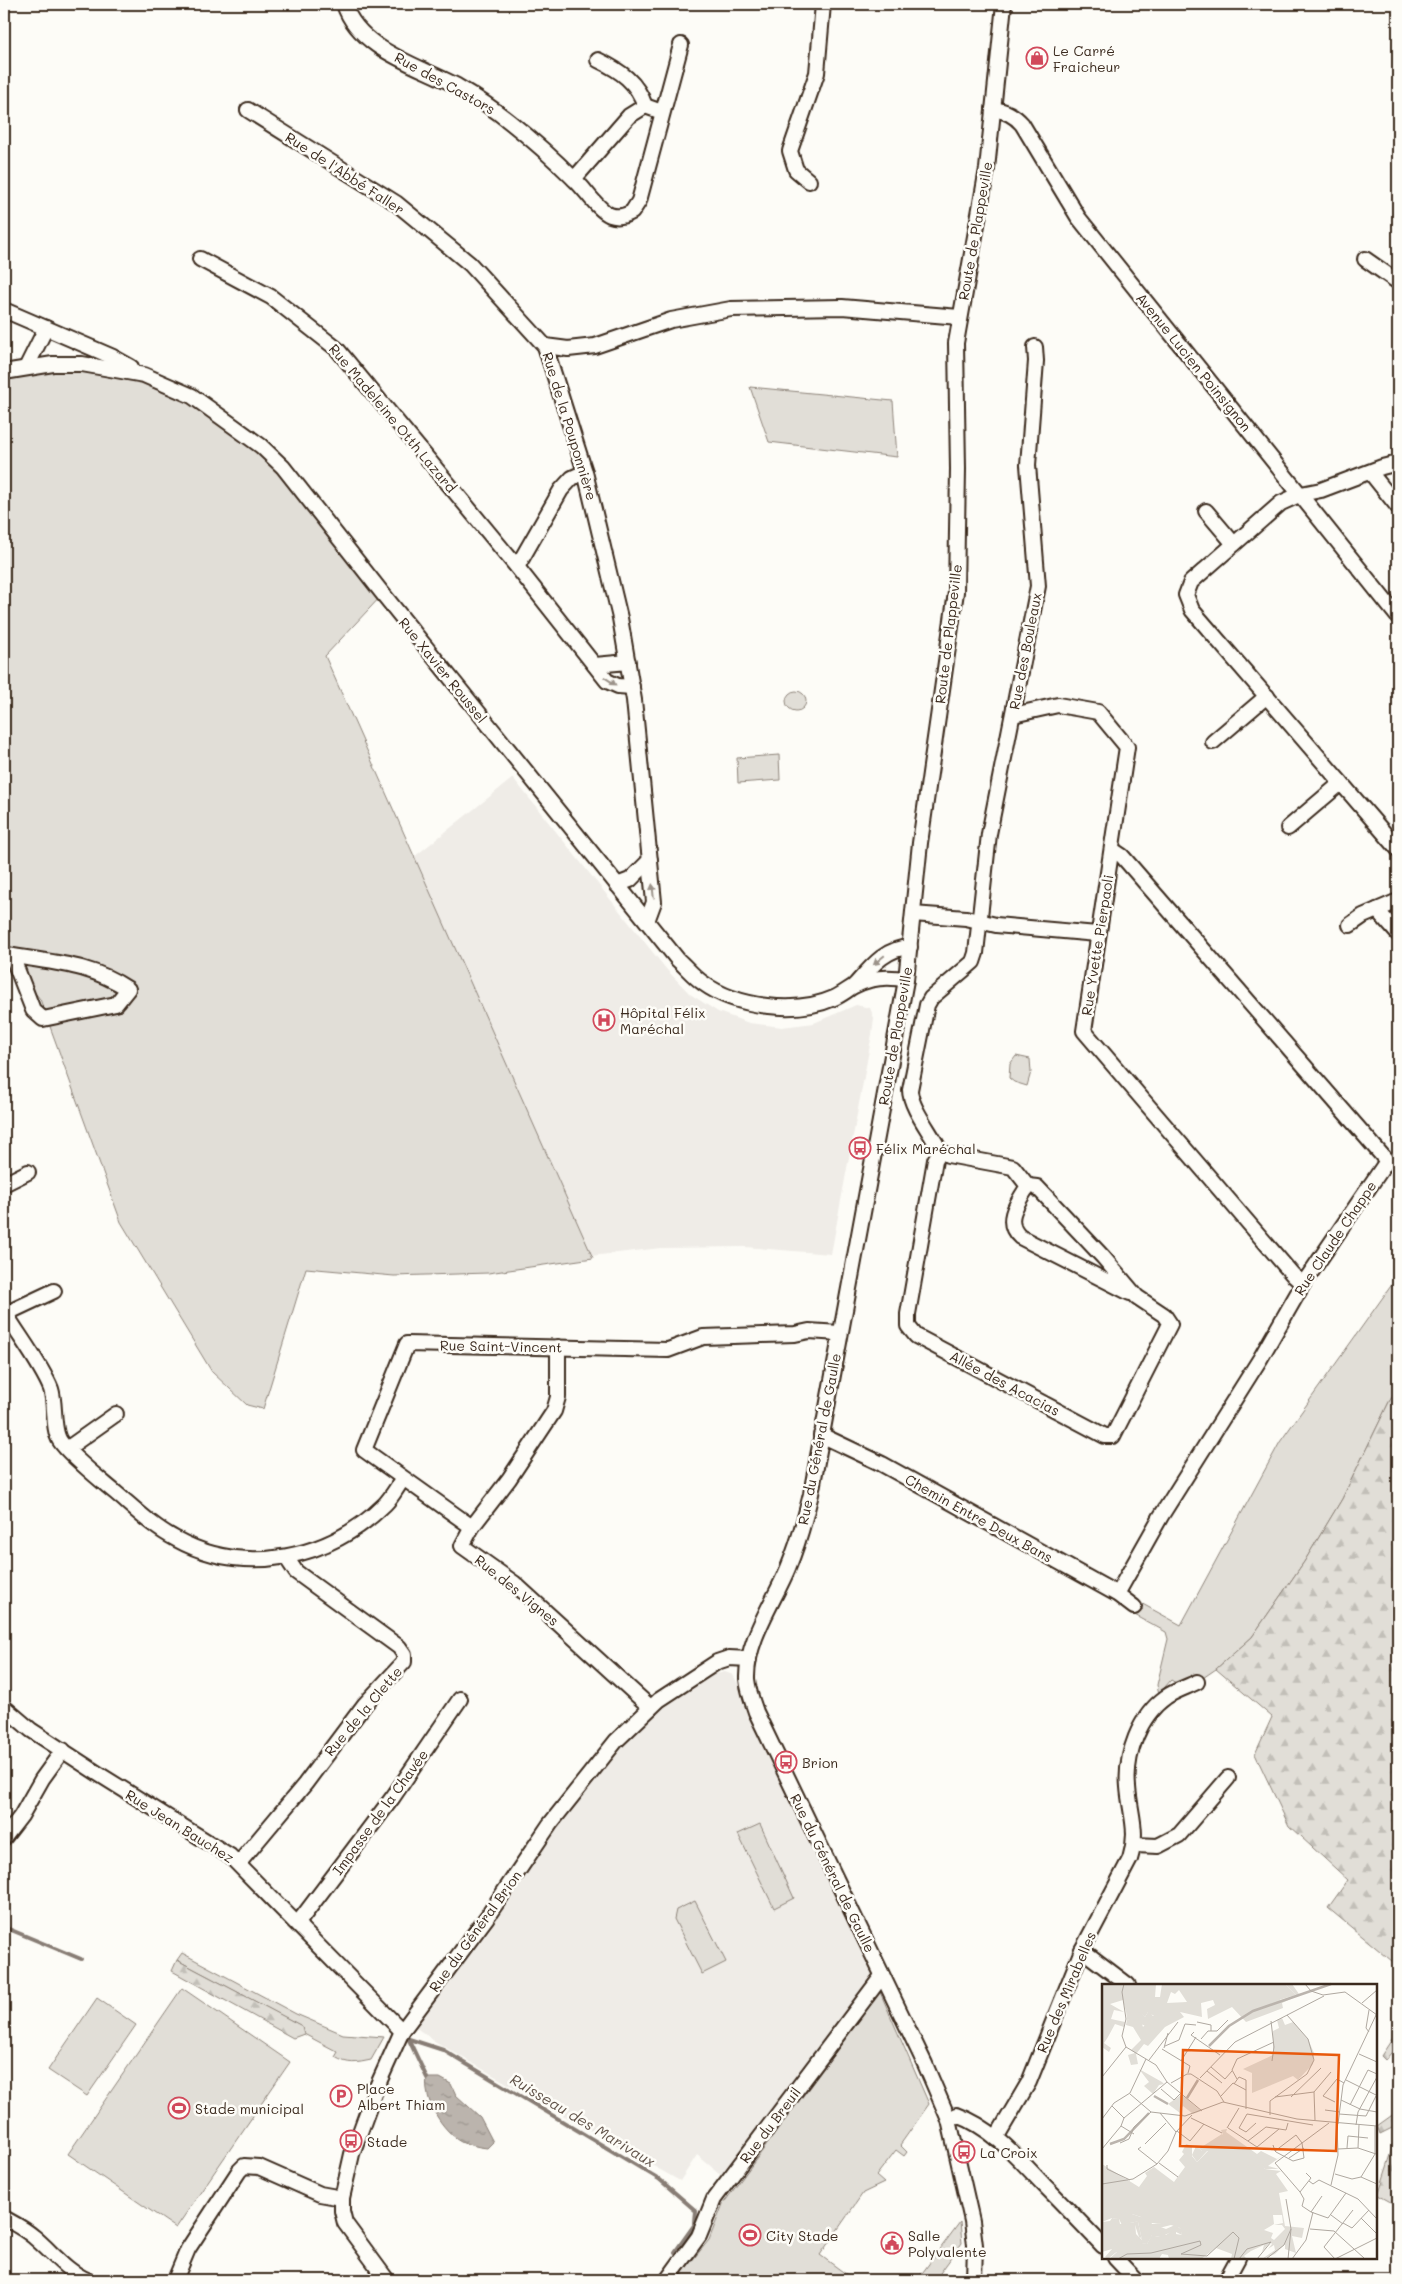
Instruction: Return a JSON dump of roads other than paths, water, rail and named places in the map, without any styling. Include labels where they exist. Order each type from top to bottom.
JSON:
[{"type":"street","name":"Rue des Castors","points":[[344,4],[353,22],[374,44],[458,87],[494,109],[524,133],[611,215],[626,216],[632,212],[639,201],[681,45]]},
{"type":"street","points":[[809,181],[796,170],[790,151],[817,73],[823,4]]},
{"type":"street","name":"Route de Plappeville","points":[[854,1262],[906,980],[920,843],[956,592],[958,469],[955,370],[959,318],[987,168],[1004,4]]},
{"type":"street","points":[[598,60],[626,75],[642,95],[645,106]]},
{"type":"street","points":[[574,179],[629,116],[645,106]]},
{"type":"street","points":[[645,106],[662,112]]},
{"type":"street","name":"Rue de l'Abbé Faller","points":[[248,110],[396,203],[470,264],[545,346]]},
{"type":"street","name":"Avenue Lucien Poinsignon","points":[[993,110],[1004,111],[1015,116],[1022,124],[1078,217],[1398,617]]},
{"type":"street","name":"Rue Madeleine Otth Lazard","points":[[200,259],[271,297],[337,349],[607,681],[618,686],[632,687]]},
{"type":"street","points":[[1365,259],[1398,282]]},
{"type":"street","name":"Rue de la Pouponnière","points":[[648,921],[654,902],[628,662],[600,526],[586,472],[545,346],[568,349],[595,346],[671,320],[731,309],[842,308],[959,318]]},
{"type":"street","points":[[4,310],[113,357],[144,375]]},
{"type":"street","points":[[26,368],[46,328]]},
{"type":"street","name":"Rue des Bouleaux","points":[[980,922],[989,834],[1038,586],[1028,464],[1036,361],[1035,347]]},
{"type":"street","name":"Rue Xavier Roussel","points":[[4,372],[26,368],[82,364],[144,375],[192,396],[247,434],[283,467],[617,885],[678,960],[702,983],[723,995],[781,1007],[808,1005],[833,998],[855,986],[884,977],[906,980]]},
{"type":"street","points":[[1398,463],[1321,490],[1301,494],[1281,504],[1191,582],[1186,595],[1192,610],[1398,849]]},
{"type":"street","points":[[517,568],[561,490],[572,478],[586,472]]},
{"type":"street","points":[[1370,472],[1398,507]]},
{"type":"street","points":[[1206,511],[1234,544]]},
{"type":"street","points":[[595,665],[628,662]]},
{"type":"street","points":[[1213,742],[1267,696]]},
{"type":"street","name":"Rue Yvette Pierpaoli","points":[[1013,715],[1058,705],[1098,712],[1127,747],[1113,850],[1097,934],[1084,1031],[1286,1267],[1303,1284]]},
{"type":"street","points":[[1288,828],[1341,782]]},
{"type":"street","name":"Rue Claude Chappe","points":[[1113,850],[1122,856],[1154,892],[1387,1161],[1303,1284],[1260,1359],[1161,1516],[1117,1594]]},
{"type":"street","points":[[617,885],[630,880],[650,860]]},
{"type":"street","points":[[1350,925],[1398,901]]},
{"type":"street","points":[[1377,910],[1398,934]]},
{"type":"street","points":[[913,914],[966,918],[996,926],[1097,934]]},
{"type":"street","points":[[940,1151],[933,1135],[912,1104],[910,1090],[927,1005],[931,998],[973,962],[980,922]]},
{"type":"street","name":"Rue Xavier Roussel","points":[[855,986],[891,950],[898,947],[910,947]]},
{"type":"street","points":[[8,955],[66,963],[114,980],[128,989],[116,1004],[43,1019],[33,1010],[8,955]]},
{"type":"street","name":"Allée des Acacias","points":[[1028,1186],[1010,1222],[1013,1231],[1020,1237],[1137,1297],[1164,1315],[1170,1324],[1115,1433],[1109,1437],[916,1336],[908,1326],[908,1314],[935,1160],[940,1151],[948,1155],[1013,1167],[1028,1186],[1037,1188],[1103,1257],[1137,1297]]},
{"type":"street","points":[[4,1184],[28,1172]]},
{"type":"street","name":"Rue du Général de Gaulle","points":[[854,1262],[804,1523],[789,1566],[755,1640],[749,1659],[747,1678],[756,1712],[949,2120],[972,2221],[975,2245],[974,2280]]},
{"type":"street","points":[[54,1291],[5,1312],[51,1389],[58,1436],[68,1448],[134,1510],[176,1539],[201,1550],[225,1556],[250,1559],[286,1557],[328,1544],[348,1532],[386,1503],[403,1479]]},
{"type":"street","name":"Rue Saint-Vincent","points":[[472,1527],[364,1450],[407,1344],[668,1350],[703,1337],[795,1334],[809,1331],[840,1333]]},
{"type":"street","name":"Rue des Vignes","points":[[558,1347],[558,1397],[554,1411],[509,1478],[472,1527],[462,1546],[514,1583],[650,1707]]},
{"type":"street","points":[[68,1448],[116,1414]]},
{"type":"street","name":"Chemin Entre Deux Bans","points":[[821,1435],[882,1464],[1117,1594],[1134,1607]]},
{"type":"street","name":"Rue de la Clette","points":[[239,1863],[304,1784],[365,1704],[404,1662],[404,1654],[399,1647],[296,1572],[286,1557]]},
{"type":"street","name":"Rue du Général Brion","points":[[387,2280],[344,2223],[342,2198],[352,2154],[375,2091],[402,2030],[487,1917],[550,1824],[616,1741],[650,1707],[717,1662],[729,1658],[749,1659]]},
{"type":"street","name":"Rue des Mirabelles","points":[[996,2138],[1029,2082],[1082,1950],[1130,1859],[1135,1845],[1135,1829],[1128,1786],[1128,1766],[1132,1747],[1138,1732],[1156,1706],[1167,1696],[1197,1682]]},
{"type":"street","name":"Impasse de la Chavée","points":[[298,1923],[393,1797],[460,1699]]},
{"type":"street","name":"Rue Jean Bauchez","points":[[4,1707],[31,1730],[239,1863],[402,2030]]},
{"type":"street","points":[[4,1838],[22,1816],[42,1779],[63,1750]]},
{"type":"street","points":[[1135,1845],[1158,1846],[1179,1835],[1228,1778]]},
{"type":"street","points":[[1082,1950],[1127,1984]]},
{"type":"street","name":"Rue du Breuil","points":[[667,2280],[700,2236],[714,2198],[882,1976]]},
{"type":"street","points":[[949,2120],[957,2115],[972,2121],[996,2138],[1012,2152],[1102,2245]]},
{"type":"street","points":[[174,2280],[188,2249],[244,2166],[258,2167],[320,2194],[342,2198]]},
{"type":"street","points":[[4,2218],[35,2238],[58,2260],[87,2280]]},
{"type":"street","points":[[1116,2259],[1136,2280]]},
{"type":"street","points":[[1226,2280],[1237,2259]]},
{"type":"water","points":[[427,2078],[440,2078],[451,2084],[456,2095],[480,2117],[493,2142],[487,2148],[464,2142],[447,2130],[431,2105],[428,2095]]},
{"type":"waterway","points":[[4,1927],[81,1959]]},
{"type":"waterway","name":"Ruisseau des Marivaux","points":[[409,2039],[443,2050],[659,2179],[696,2211],[695,2224],[675,2252]]},
{"type":"waterway","points":[[409,2040],[427,2078]]},
{"type":"waterway","name":"Ruisseau des Marivaux","points":[[681,2273],[684,2280]]},
{"type":"place","name":"Le Carré Fraicheur","points":[[1037,58]]},
{"type":"place","name":"Hôpital Félix Maréchal","points":[[604,1020]]},
{"type":"place","name":"Félix Maréchal","points":[[860,1148]]},
{"type":"place","name":"Brion","points":[[786,1762]]},
{"type":"place","name":"Place Albert Thiam","points":[[341,2096]]},
{"type":"place","name":"Stade municipal","points":[[179,2108]]},
{"type":"place","name":"Stade","points":[[351,2141]]},
{"type":"place","name":"La Croix","points":[[964,2152]]},
{"type":"place","name":"City Stade","points":[[750,2235]]},
{"type":"place","name":"Salle Polyvalente","points":[[892,2243]]}]
